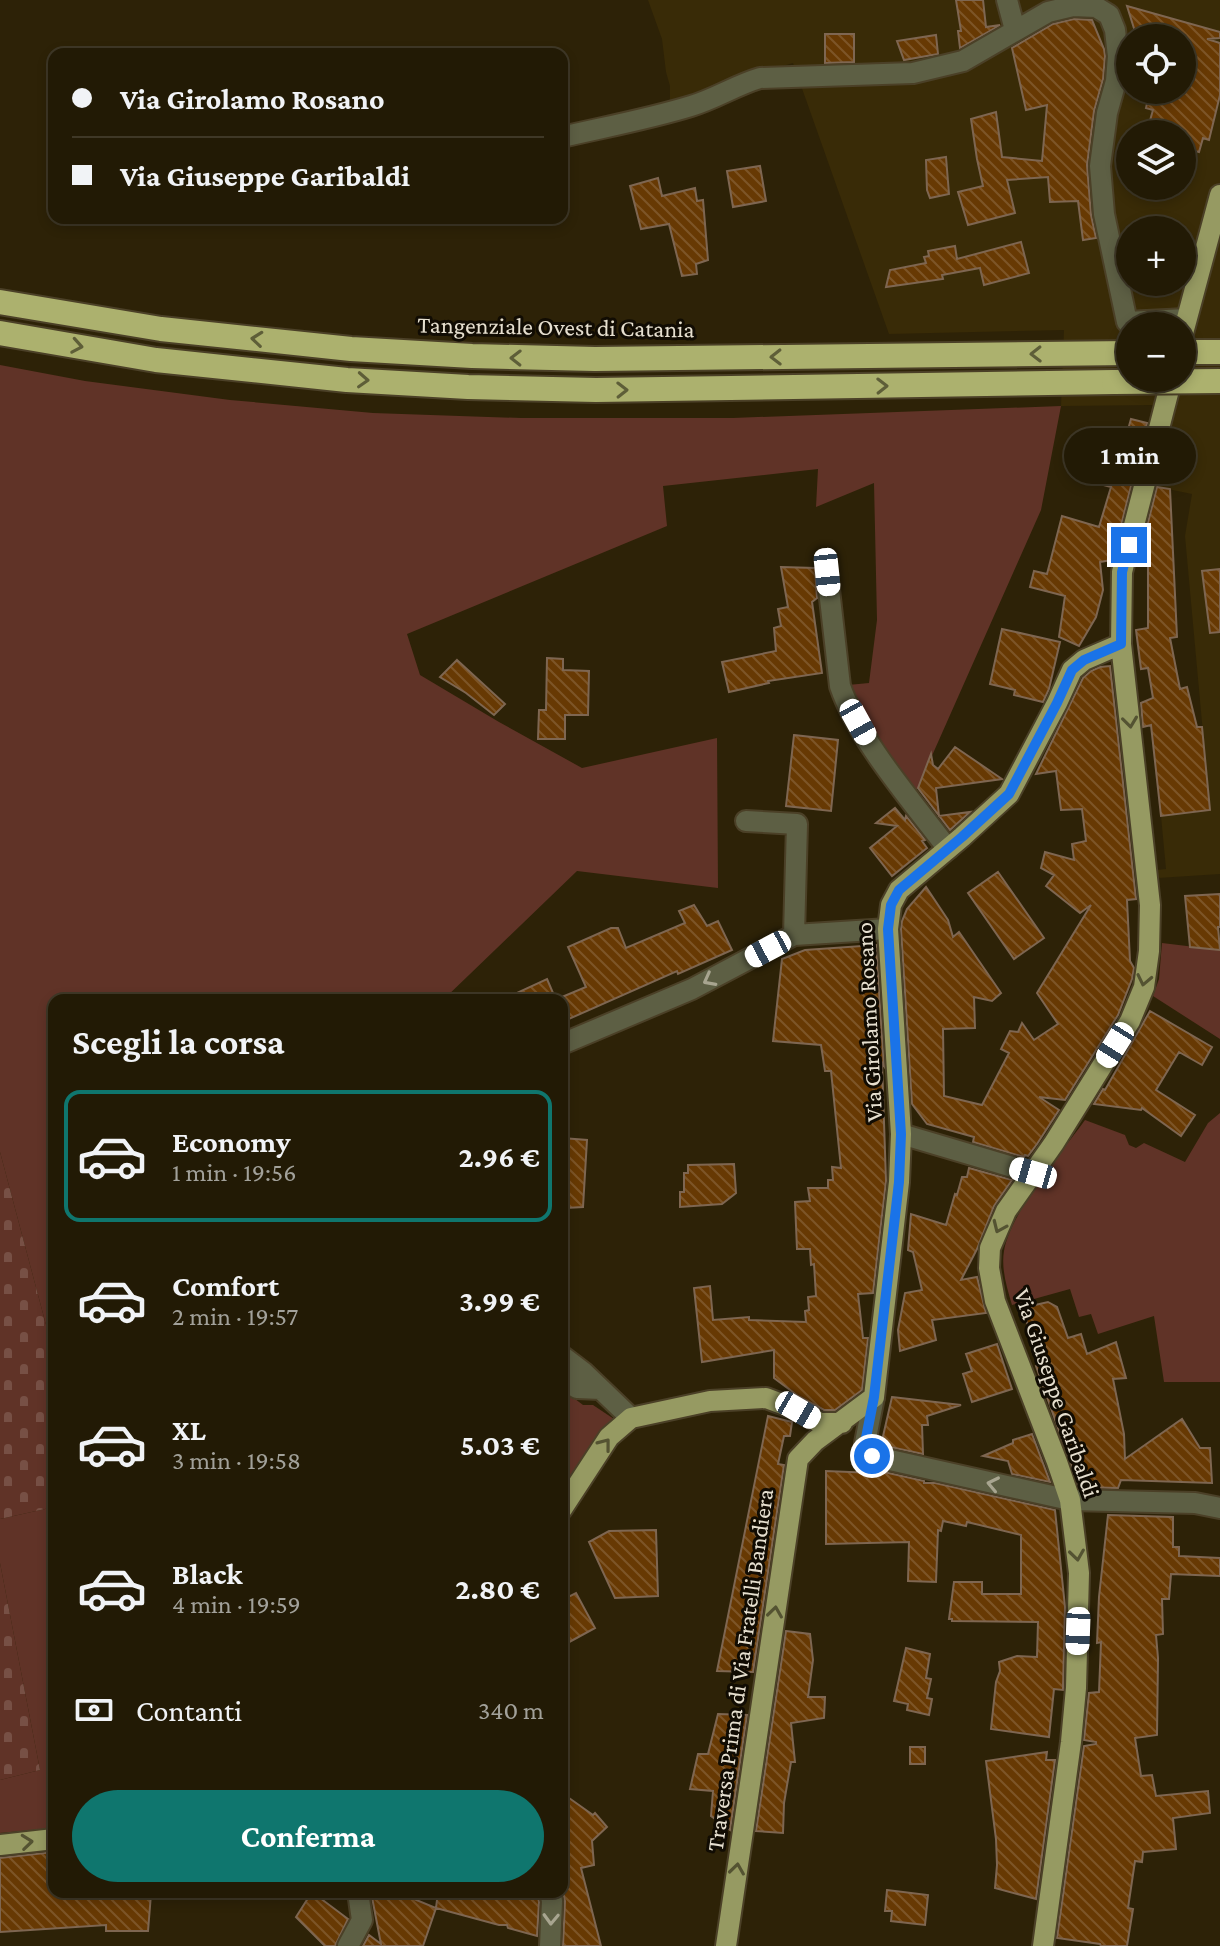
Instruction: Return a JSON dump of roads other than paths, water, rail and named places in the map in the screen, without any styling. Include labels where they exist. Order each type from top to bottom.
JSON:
[{"type":"highway","name":"Tangenziale Ovest di Catania","points":[[0,302],[161,329],[351,349],[472,356],[595,359],[1116,341]]},
{"type":"highway","points":[[0,333],[156,360],[347,380],[468,387],[596,390],[1220,381]]},
{"type":"highway","points":[[1196,352],[1220,352]]},
{"type":"main road","points":[[1188,312],[1220,195]]},
{"type":"main road","name":"Via Giuseppe Garibaldi","points":[[1043,1946],[1071,1742],[1076,1688],[1079,1573],[1070,1500],[995,1301],[989,1268],[990,1248],[1006,1211],[1054,1143],[1130,1021],[1144,987],[1150,905],[1121,644],[1122,572],[1168,392]]},
{"type":"main road","name":"Via Girolamo Rosano","points":[[874,1397],[899,1182],[901,1134],[888,929],[891,905],[899,890],[1009,794],[1072,670],[1084,660],[1121,644]]},
{"type":"main road","points":[[568,1500],[609,1437],[631,1418],[710,1401],[766,1398],[798,1410],[820,1423],[842,1423],[874,1397]]},
{"type":"main road","name":"Traversa Prima di Via Fratelli Bandiera","points":[[726,1946],[798,1459],[815,1441],[842,1423]]},
{"type":"main road","points":[[0,1845],[48,1840]]},
{"type":"street","points":[[1007,0],[1015,30]]},
{"type":"street","points":[[568,136],[691,106],[740,83],[760,78],[913,73],[963,61],[1048,12],[1073,6],[1096,7],[1109,15],[1115,30],[1118,56],[1100,166],[1104,214],[1120,312]]},
{"type":"street","points":[[1155,392],[1165,404]]},
{"type":"street","points":[[827,572],[844,698],[871,746],[948,849]]},
{"type":"street","points":[[746,821],[797,824],[794,935]]},
{"type":"street","points":[[568,1041],[692,989],[794,935],[888,929]]},
{"type":"street","points":[[901,1134],[1033,1173]]},
{"type":"street","points":[[568,1361],[631,1418]]},
{"type":"street","points":[[568,1383],[577,1388],[601,1389]]},
{"type":"street","name":"Via Girolamo Rosano","points":[[874,1397],[865,1443],[872,1456],[1070,1500]]},
{"type":"street","points":[[1070,1500],[1195,1503],[1220,1508]]},
{"type":"street","points":[[348,1946],[362,1920],[359,1898]]},
{"type":"street","points":[[550,1946],[551,1898]]}]
